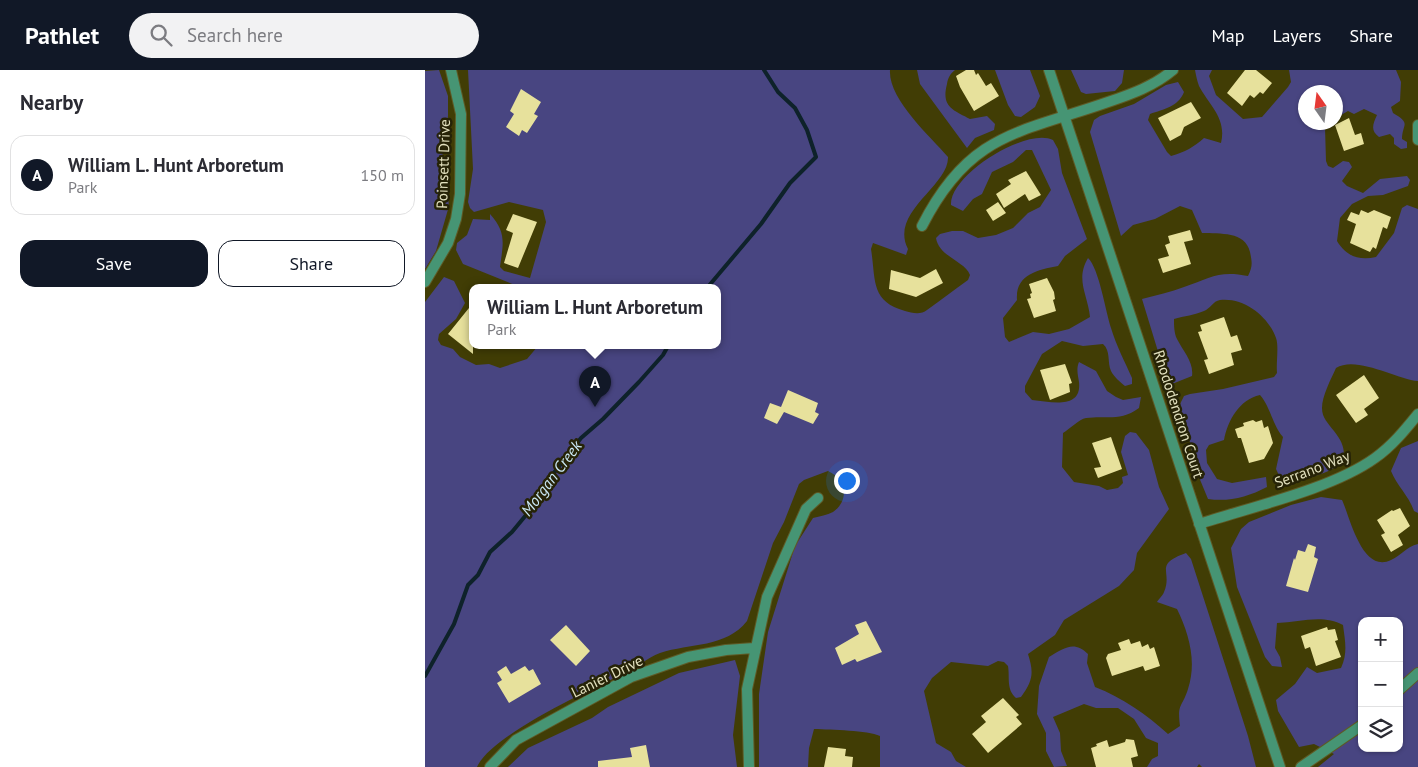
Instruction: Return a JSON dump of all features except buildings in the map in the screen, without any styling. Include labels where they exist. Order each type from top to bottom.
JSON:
[{"type":"street","name":"Poinsett Drive","points":[[425,282],[449,243],[456,219],[460,194],[461,114],[451,70]]},
{"type":"street","name":"Rhododendron Court","points":[[1049,70],[1280,767]]},
{"type":"street","points":[[922,226],[942,190],[966,162],[984,149],[1014,132],[1066,117],[1134,93],[1160,80],[1173,70]]},
{"type":"street","points":[[1418,125],[1418,140]]},
{"type":"street","name":"Serrano Way","points":[[1199,524],[1301,491],[1362,466],[1388,448],[1418,414]]},
{"type":"street","points":[[749,767],[747,689],[754,648],[767,597],[806,509],[818,498]]},
{"type":"street","name":"Lanier Drive","points":[[490,767],[516,740],[631,678],[688,657],[726,650],[754,648]]},
{"type":"street","points":[[1403,686],[1418,673]]},
{"type":"street","points":[[1301,767],[1358,729]]},
{"type":"shaded area","points":[[439,70],[448,96],[448,116],[442,150],[449,206],[436,251],[425,269],[425,71]]},
{"type":"shaded area","points":[[468,70],[890,70],[891,81],[903,105],[948,157],[946,168],[906,223],[904,236],[908,249],[906,255],[873,243],[871,249],[875,280],[880,295],[894,307],[913,313],[922,313],[968,280],[970,275],[963,266],[942,250],[936,238],[940,234],[963,231],[978,238],[996,235],[1013,228],[1028,213],[1040,207],[1051,190],[1032,150],[1026,150],[1013,162],[992,172],[982,194],[973,199],[963,211],[951,205],[954,193],[962,180],[991,156],[1008,147],[1025,140],[1041,138],[1053,140],[1058,149],[1062,173],[1087,239],[1065,256],[1058,266],[1042,269],[1024,279],[1017,292],[1017,300],[1003,318],[1005,337],[1009,342],[1033,332],[1049,334],[1069,329],[1090,317],[1082,281],[1084,266],[1088,258],[1096,271],[1113,334],[1132,378],[1132,384],[1125,386],[1111,371],[1108,353],[1103,344],[1083,346],[1062,341],[1042,354],[1025,386],[1025,392],[1032,400],[1056,403],[1070,401],[1076,397],[1079,391],[1077,370],[1079,362],[1096,371],[1107,391],[1116,397],[1123,400],[1141,397],[1139,408],[1126,415],[1083,419],[1063,433],[1062,467],[1074,482],[1099,486],[1107,490],[1118,488],[1123,483],[1122,477],[1128,475],[1121,452],[1125,436],[1130,432],[1136,433],[1149,450],[1159,487],[1169,509],[1137,553],[1134,570],[1119,586],[1064,620],[1055,635],[1028,654],[1032,671],[1028,686],[1021,697],[1016,698],[1011,691],[1008,666],[1004,662],[998,661],[988,666],[951,662],[932,678],[924,691],[936,743],[951,752],[956,761],[966,767],[880,767],[880,736],[858,731],[814,729],[809,748],[808,767],[759,767],[759,694],[768,632],[795,546],[813,518],[833,512],[842,502],[844,490],[842,484],[839,479],[828,471],[804,480],[799,484],[784,522],[773,543],[747,621],[738,630],[718,640],[655,655],[628,672],[543,714],[501,741],[486,754],[477,767],[425,767],[425,302],[444,277],[454,281],[465,303],[456,319],[439,334],[438,340],[441,345],[453,349],[460,357],[476,365],[489,364],[500,368],[527,359],[535,349],[721,349],[721,284],[512,284],[463,264],[456,250],[457,243],[467,235],[473,219],[490,220],[490,214],[499,227],[503,239],[500,267],[504,271],[530,278],[546,222],[543,210],[509,202],[474,212],[468,202],[473,169]]},
{"type":"shaded area","points":[[917,70],[955,70],[947,82],[947,103],[954,110],[970,119],[987,116],[995,124],[994,130],[975,138],[967,148],[920,84]]},
{"type":"shaded area","points":[[995,70],[1030,70],[1040,96],[1035,107],[1021,117],[1015,116],[1008,105]]},
{"type":"shaded area","points":[[1071,70],[1124,70],[1122,83],[1115,91],[1086,94],[1081,92]]},
{"type":"shaded area","points":[[1195,70],[1212,70],[1209,76],[1216,95],[1243,119],[1262,117],[1291,82],[1289,70],[1396,70],[1401,82],[1400,101],[1391,107],[1393,113],[1405,124],[1402,139],[1407,142],[1407,148],[1401,149],[1394,144],[1394,138],[1390,134],[1379,137],[1374,132],[1373,129],[1377,115],[1364,109],[1354,114],[1348,111],[1343,114],[1343,85],[1298,85],[1298,130],[1325,130],[1326,161],[1328,166],[1333,168],[1343,161],[1349,162],[1352,167],[1342,181],[1347,186],[1363,193],[1380,179],[1407,176],[1410,180],[1408,186],[1383,195],[1368,196],[1352,204],[1340,218],[1337,241],[1349,254],[1359,258],[1376,257],[1394,233],[1402,208],[1407,205],[1418,209],[1418,381],[1354,364],[1336,368],[1325,393],[1322,412],[1342,444],[1344,454],[1340,462],[1333,469],[1288,483],[1282,482],[1276,469],[1283,437],[1276,427],[1267,405],[1260,395],[1246,401],[1240,406],[1228,425],[1224,440],[1209,445],[1206,450],[1207,463],[1217,479],[1232,483],[1266,477],[1267,487],[1253,494],[1223,500],[1208,499],[1196,470],[1185,420],[1179,408],[1184,396],[1190,394],[1223,389],[1274,377],[1277,373],[1277,345],[1273,330],[1262,316],[1254,310],[1246,305],[1229,300],[1220,300],[1197,314],[1174,319],[1176,337],[1190,361],[1192,376],[1172,384],[1167,381],[1142,299],[1222,274],[1248,276],[1252,264],[1250,252],[1243,240],[1237,237],[1224,234],[1202,233],[1192,210],[1180,206],[1155,219],[1133,225],[1121,236],[1090,132],[1094,120],[1100,116],[1134,104],[1166,85],[1178,82],[1184,92],[1178,101],[1170,107],[1150,114],[1148,120],[1167,152],[1171,156],[1181,153],[1193,147],[1204,138],[1221,143],[1222,134],[1219,119],[1197,80]]},
{"type":"shaded area","points":[[1418,441],[1418,513],[1414,511],[1391,471],[1401,448]]},
{"type":"shaded area","points":[[1321,497],[1342,500],[1359,542],[1372,559],[1381,562],[1391,560],[1418,544],[1418,767],[1318,767],[1334,754],[1314,744],[1299,747],[1278,711],[1276,700],[1295,684],[1307,667],[1317,673],[1341,668],[1345,652],[1343,625],[1319,619],[1277,623],[1275,648],[1280,657],[1282,667],[1272,666],[1265,657],[1237,587],[1231,548],[1241,529],[1249,522],[1291,505]]},
{"type":"shaded area","points":[[1186,553],[1191,559],[1248,736],[1256,767],[1202,767],[1199,764],[1197,767],[1147,767],[1152,759],[1158,756],[1158,743],[1146,738],[1134,719],[1118,708],[1096,708],[1084,704],[1053,717],[1060,733],[1061,751],[1067,766],[1054,767],[1046,751],[1046,733],[1037,714],[1039,686],[1049,657],[1069,647],[1078,647],[1088,654],[1087,663],[1095,687],[1134,707],[1168,734],[1180,726],[1180,709],[1191,679],[1192,658],[1185,628],[1177,609],[1157,602],[1166,585],[1167,565],[1176,557]]},
{"type":"shaded area","points":[[735,660],[740,676],[733,735],[737,767],[508,767],[528,748],[592,718],[608,707],[679,673]]},
{"type":"waterway","name":"Morgan Creek","points":[[710,284],[761,224],[790,183],[816,157],[807,130],[795,108],[778,92],[764,70]]},
{"type":"waterway","name":"Morgan Creek","points":[[425,676],[454,624],[468,585],[478,575],[490,552],[512,532],[536,503],[553,474],[581,438],[603,419],[639,382],[666,349]]},
{"type":"place","name":"William L. Hunt Arboretum","points":[[595,407]]}]
